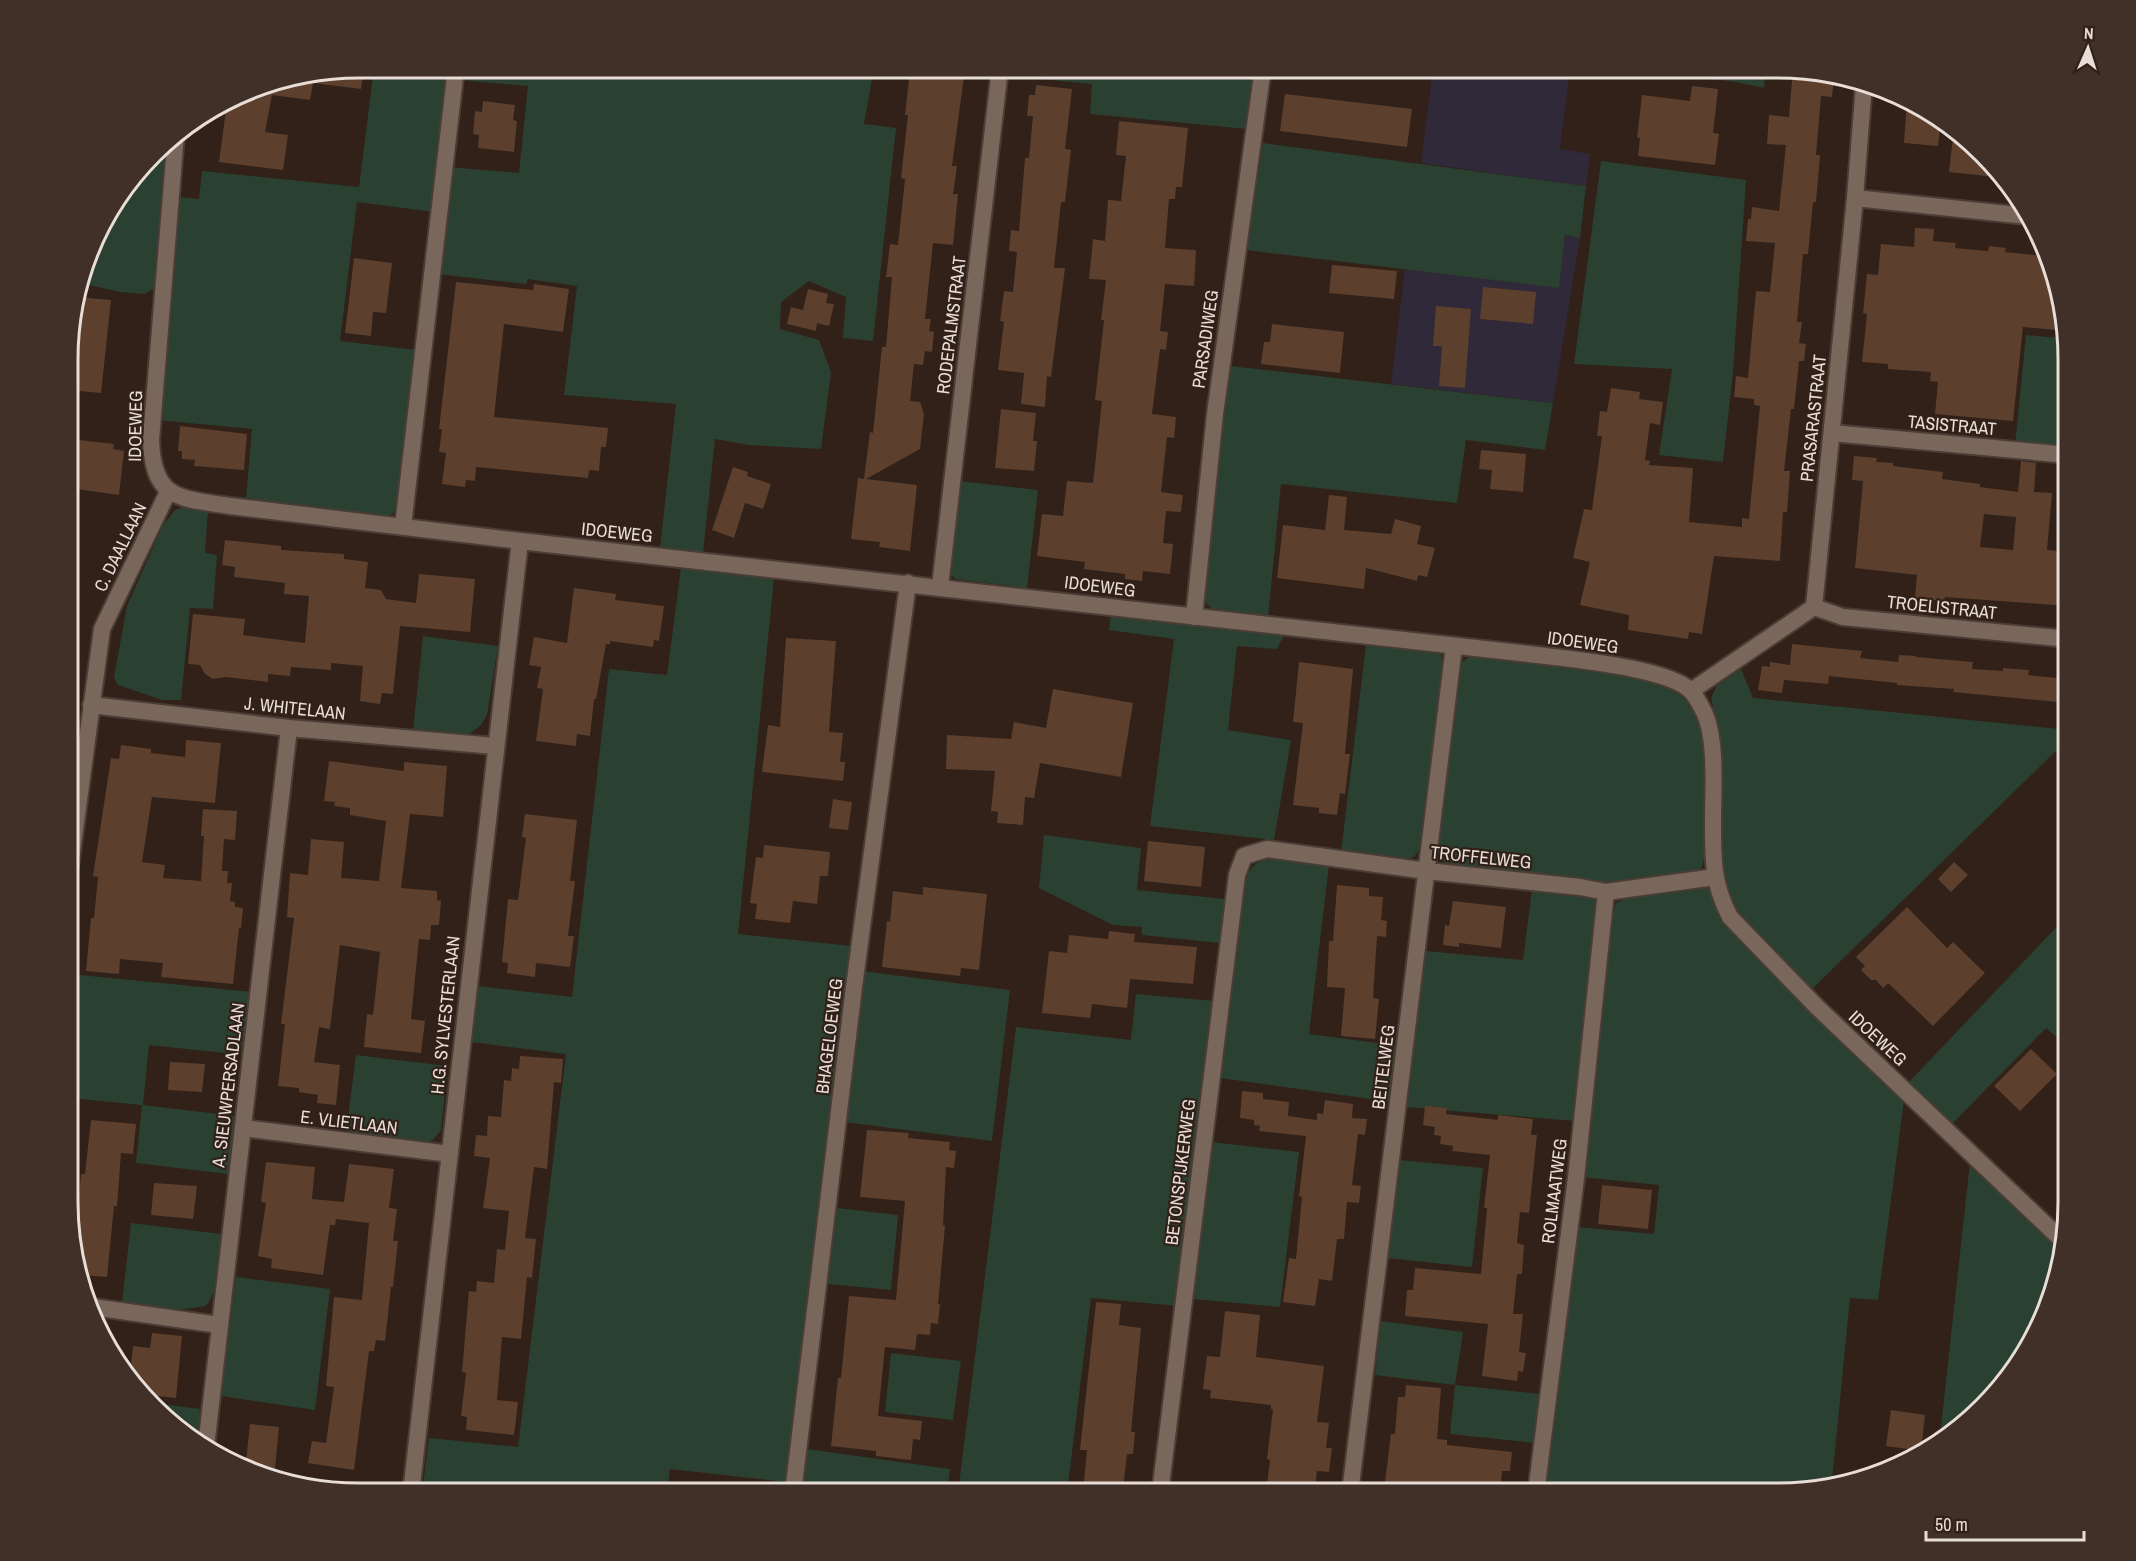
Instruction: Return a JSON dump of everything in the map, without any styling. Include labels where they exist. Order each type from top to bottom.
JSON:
[{"type":"street","points":[[403,526],[455,78]]},
{"type":"street","name":"RODEPALMSTRAAT","points":[[940,587],[999,78]]},
{"type":"street","name":"PARSADIWEG","points":[[1194,617],[1215,414],[1262,78]]},
{"type":"street","name":"PRASARASTRAAT","points":[[1814,607],[1863,92]]},
{"type":"street","name":"IDOEWEG","points":[[175,147],[151,440],[154,471],[168,492],[188,499],[230,506],[520,541],[1454,646],[1649,672],[1672,681],[1691,691],[1705,713],[1711,742],[1713,770],[1714,877],[1730,917],[1816,1007],[2056,1235]]},
{"type":"street","points":[[1855,198],[2018,215]]},
{"type":"street","name":"TASISTRAAT","points":[[1832,433],[2058,454]]},
{"type":"street","name":"C. DAALLAAN","points":[[78,805],[102,629],[168,492]]},
{"type":"street","name":"H.G. SYLVESTERLAAN","points":[[412,1483],[520,541]]},
{"type":"street","name":"BHAGELOEWEG","points":[[794,1483],[853,998],[908,583]]},
{"type":"street","points":[[1691,691],[1814,607]]},
{"type":"street","name":"TROELISTRAAT","points":[[1814,607],[1843,617],[2058,638]]},
{"type":"street","name":"BEITELWEG","points":[[1351,1483],[1454,646]]},
{"type":"street","name":"J. WHITELAAN","points":[[91,705],[289,728],[495,746]]},
{"type":"street","name":"A. SIEUWPERSADLAAN","points":[[207,1438],[289,728]]},
{"type":"street","name":"TROFFELWEG","points":[[1244,856],[1268,849],[1606,892],[1714,877]]},
{"type":"street","name":"BETONSPIJKERWEG","points":[[1161,1483],[1237,875],[1244,856]]},
{"type":"street","name":"ROLMAATWEG","points":[[1537,1483],[1576,1178],[1606,892]]},
{"type":"street","name":"E. VLIETLAAN","points":[[243,1128],[450,1154]]},
{"type":"street","points":[[98,1308],[219,1325]]},
{"type":"shaded area","points":[[1432,78],[1569,78],[1560,149],[1590,154],[1586,186],[1421,163]]},
{"type":"shaded area","points":[[1565,235],[1580,238],[1553,403],[1391,384],[1405,269],[1558,288]]},
{"type":"green space","points":[[373,78],[450,78],[434,212],[357,202],[340,341],[416,350],[398,510],[389,516],[246,498],[252,429],[157,420],[178,197],[199,199],[202,171],[359,187]]},
{"type":"green space","points":[[460,78],[872,78],[864,124],[896,128],[873,341],[843,338],[846,297],[809,281],[781,302],[780,329],[819,340],[831,372],[821,449],[749,445],[715,439],[703,553],[660,548],[676,404],[564,395],[577,286],[528,279],[526,284],[437,274],[449,167],[519,173],[528,86],[460,80]]},
{"type":"green space","points":[[1030,78],[1255,78],[1247,129],[1090,114],[1092,84]]},
{"type":"green space","points":[[1703,78],[1765,78],[1764,88]]},
{"type":"green space","points":[[1263,143],[1586,186],[1580,238],[1565,235],[1559,288],[1246,250]]},
{"type":"green space","points":[[168,153],[155,288],[144,294],[120,292],[88,285],[99,251],[125,203]]},
{"type":"green space","points":[[1601,161],[1746,180],[1733,372],[1723,462],[1659,455],[1672,369],[1574,364]]},
{"type":"green space","points":[[2026,335],[2057,338],[2058,450],[2015,446]]},
{"type":"green space","points":[[1230,366],[1553,403],[1545,450],[1466,440],[1457,503],[1281,484],[1268,618],[1214,611],[1206,603],[1204,591]]},
{"type":"green space","points":[[959,481],[1038,490],[1027,588],[956,579],[951,575],[948,568]]},
{"type":"green space","points":[[186,506],[208,511],[205,553],[217,555],[213,609],[190,608],[181,700],[162,700],[118,685],[114,677],[127,606],[163,525],[175,510]]},
{"type":"green space","points":[[681,568],[774,579],[738,934],[851,946],[787,1482],[670,1469],[668,1483],[423,1483],[429,1438],[518,1447],[566,1054],[471,1042],[477,986],[572,997],[609,669],[667,675]]},
{"type":"green space","points":[[1111,614],[1284,635],[1277,649],[1237,646],[1228,730],[1291,740],[1274,840],[1150,826],[1174,639],[1109,630]]},
{"type":"green space","points":[[423,636],[498,646],[487,715],[481,725],[467,736],[413,730]]},
{"type":"green space","points":[[1366,645],[1440,653],[1444,664],[1419,850],[1414,857],[1404,860],[1341,852]]},
{"type":"green space","points":[[1471,656],[1635,677],[1667,686],[1683,697],[1694,711],[1702,731],[1705,762],[1705,856],[1702,867],[1693,875],[1614,888],[1445,863],[1436,852],[1462,662]]},
{"type":"green space","points":[[1741,669],[1753,698],[2058,729],[2058,749],[1812,989],[1741,917],[1729,901],[1723,877],[1721,767],[1717,724],[1711,698],[1717,685]]},
{"type":"green space","points":[[1044,835],[1141,848],[1137,890],[1225,899],[1220,943],[1142,935],[1142,927],[1113,925],[1039,888]]},
{"type":"green space","points":[[1272,858],[1329,865],[1309,1034],[1400,1046],[1392,1102],[1220,1078],[1244,884],[1257,863]]},
{"type":"green space","points":[[1711,887],[1716,906],[1727,926],[1904,1100],[1878,1300],[1850,1298],[1832,1478],[1777,1483],[1545,1483],[1578,1227],[1654,1234],[1659,1185],[1582,1177],[1613,913],[1616,903],[1628,898]]},
{"type":"green space","points":[[1532,889],[1587,896],[1601,903],[1575,1121],[1406,1107],[1426,951],[1523,960]]},
{"type":"green space","points":[[2058,926],[2058,1038],[2046,1028],[1950,1126],[1908,1083]]},
{"type":"green space","points":[[862,971],[1010,990],[992,1141],[844,1122]]},
{"type":"green space","points":[[78,975],[252,992],[244,1055],[149,1045],[143,1105],[235,1116],[228,1174],[136,1163],[142,1105],[78,1099]]},
{"type":"green space","points":[[1136,994],[1214,1001],[1179,1306],[1091,1298],[1068,1483],[959,1483],[1016,1027],[1131,1040]]},
{"type":"green space","points":[[356,1055],[448,1066],[441,1130],[433,1140],[421,1143],[346,1134]]},
{"type":"green space","points":[[1211,1142],[1299,1152],[1280,1307],[1194,1299]]},
{"type":"green space","points":[[1399,1160],[1483,1168],[1472,1267],[1387,1258]]},
{"type":"green space","points":[[1970,1162],[2055,1246],[2037,1310],[2011,1358],[1976,1401],[1941,1430]]},
{"type":"green space","points":[[837,1208],[898,1215],[891,1290],[828,1284]]},
{"type":"green space","points":[[131,1223],[221,1234],[217,1281],[206,1306],[178,1310],[122,1302]]},
{"type":"green space","points":[[236,1277],[330,1289],[315,1410],[221,1396]]},
{"type":"green space","points":[[1381,1321],[1463,1332],[1455,1385],[1375,1375]]},
{"type":"green space","points":[[891,1353],[961,1361],[953,1420],[885,1412]]},
{"type":"green space","points":[[1455,1385],[1541,1394],[1535,1443],[1450,1434]]},
{"type":"green space","points":[[164,1404],[200,1409],[198,1432]]},
{"type":"green space","points":[[807,1449],[950,1469],[948,1483],[803,1483]]},
{"type":"building","points":[[363,78],[361,89],[313,83],[310,100],[272,95],[265,132],[288,135],[283,170],[219,162],[226,112],[251,99],[304,83]]},
{"type":"building","points":[[909,78],[964,78],[952,166],[957,166],[953,194],[958,194],[953,245],[933,243],[925,319],[931,319],[929,331],[934,332],[932,352],[925,351],[923,365],[914,364],[910,401],[920,402],[924,414],[920,449],[866,479],[917,485],[910,551],[879,547],[880,542],[851,539],[858,478],[864,479],[870,432],[873,433],[882,347],[886,347],[892,277],[886,277],[890,244],[898,245],[905,179],[901,178],[908,115],[905,115]]},
{"type":"building","points":[[1792,79],[1833,83],[1832,97],[1821,96],[1816,155],[1820,155],[1816,202],[1813,202],[1808,254],[1803,254],[1797,322],[1802,322],[1799,343],[1806,344],[1804,361],[1799,361],[1794,409],[1791,409],[1784,471],[1790,471],[1787,512],[1783,512],[1780,561],[1714,556],[1702,634],[1689,632],[1688,639],[1628,630],[1629,615],[1580,605],[1590,562],[1573,558],[1584,509],[1592,510],[1602,436],[1597,436],[1600,411],[1607,412],[1611,388],[1640,392],[1639,399],[1663,402],[1660,425],[1650,423],[1645,460],[1650,461],[1649,465],[1693,468],[1689,522],[1742,527],[1742,518],[1749,519],[1760,406],[1754,405],[1754,399],[1734,397],[1736,376],[1748,378],[1756,291],[1770,292],[1775,243],[1746,241],[1748,219],[1751,219],[1752,207],[1779,211],[1786,145],[1767,144],[1769,115],[1789,117]]},
{"type":"building","points":[[1036,85],[1072,89],[1065,149],[1071,150],[1065,202],[1061,202],[1054,268],[1065,268],[1051,377],[1047,376],[1045,407],[1021,404],[1024,373],[998,370],[1004,322],[1000,321],[1004,291],[1013,292],[1017,252],[1009,251],[1011,230],[1019,231],[1025,158],[1029,158],[1033,116],[1027,116],[1029,95],[1035,95]]},
{"type":"building","points":[[1692,86],[1718,89],[1713,133],[1719,134],[1715,165],[1638,156],[1640,138],[1637,138],[1642,95],[1690,101]]},
{"type":"building","points":[[1285,94],[1412,109],[1407,147],[1280,131]]},
{"type":"building","points":[[483,101],[515,105],[513,120],[517,121],[514,152],[478,148],[479,135],[473,134],[475,111],[482,112]]},
{"type":"building","points":[[1906,110],[1940,130],[1938,146],[1904,143]]},
{"type":"building","points":[[1119,121],[1188,128],[1182,187],[1176,187],[1175,199],[1169,199],[1165,248],[1196,250],[1194,286],[1165,284],[1160,331],[1168,332],[1166,350],[1160,349],[1152,414],[1176,417],[1174,438],[1167,437],[1161,492],[1183,495],[1181,512],[1166,511],[1163,543],[1173,544],[1170,574],[1143,571],[1142,581],[1125,579],[1125,574],[1084,569],[1085,562],[1037,556],[1042,514],[1063,516],[1067,481],[1093,483],[1102,401],[1095,400],[1106,280],[1089,279],[1093,239],[1105,241],[1108,200],[1121,201],[1126,156],[1116,155]]},
{"type":"building","points":[[1953,140],[1976,160],[1990,176],[1949,172]]},
{"type":"building","points":[[1915,228],[1934,229],[1933,241],[1956,243],[1955,248],[1988,251],[1989,246],[2006,248],[2005,252],[2038,255],[2053,304],[2056,330],[2023,327],[2013,421],[1935,414],[1938,382],[1930,381],[1931,372],[1888,369],[1888,364],[1862,362],[1867,314],[1863,313],[1867,274],[1878,275],[1881,244],[1914,247]]},
{"type":"building","points":[[354,258],[392,263],[386,313],[373,312],[371,336],[345,333]]},
{"type":"building","points":[[1332,265],[1397,271],[1394,299],[1329,293]]},
{"type":"building","points":[[456,282],[533,290],[534,284],[569,289],[563,332],[504,324],[494,417],[608,428],[606,447],[601,447],[599,471],[589,470],[588,478],[476,467],[475,481],[466,480],[465,487],[442,484],[446,453],[439,452],[442,429],[439,429]]},
{"type":"building","points":[[1483,287],[1536,292],[1533,324],[1480,319]]},
{"type":"building","points":[[808,289],[828,294],[826,303],[834,304],[829,326],[817,323],[816,331],[787,324],[791,307],[803,310]]},
{"type":"building","points":[[85,298],[111,300],[101,393],[78,391],[80,322]]},
{"type":"building","points":[[1436,306],[1471,309],[1465,388],[1439,386],[1442,346],[1433,346]]},
{"type":"building","points":[[1272,324],[1344,332],[1340,373],[1261,364],[1264,342],[1270,342]]},
{"type":"building","points":[[1001,409],[1036,413],[1033,441],[1037,441],[1034,471],[995,468]]},
{"type":"building","points":[[180,426],[247,434],[244,470],[194,466],[195,460],[182,459],[182,451],[178,451]]},
{"type":"building","points":[[78,440],[114,444],[113,449],[124,451],[119,495],[78,489]]},
{"type":"building","points":[[1481,450],[1526,454],[1523,492],[1490,489],[1492,470],[1479,469]]},
{"type":"building","points":[[1854,456],[1877,458],[1876,462],[1893,463],[1893,466],[1943,472],[1942,479],[2018,492],[2021,461],[2036,463],[2034,492],[2052,493],[2047,550],[2058,551],[2058,605],[1945,597],[1944,601],[1915,598],[1917,575],[1855,568],[1863,481],[1852,480]],"holes":[[[1984,514],[2016,517],[2013,550],[1980,547]]]},
{"type":"building","points":[[733,467],[748,472],[747,476],[771,484],[763,509],[745,503],[734,538],[712,530]]},
{"type":"building","points":[[1329,495],[1347,497],[1344,530],[1391,534],[1395,519],[1421,526],[1417,544],[1435,548],[1427,577],[1418,575],[1417,581],[1366,568],[1364,589],[1277,578],[1283,525],[1325,530]]},
{"type":"building","points":[[225,540],[281,546],[281,550],[344,554],[344,559],[368,562],[365,588],[381,590],[386,599],[416,603],[419,574],[475,579],[470,632],[400,626],[393,694],[382,693],[380,704],[360,701],[363,666],[331,663],[331,670],[291,667],[290,676],[268,674],[268,682],[226,677],[213,679],[205,674],[200,665],[188,664],[193,614],[245,619],[243,635],[305,643],[309,596],[284,594],[285,583],[234,577],[235,567],[222,565]]},
{"type":"building","points":[[574,588],[616,594],[615,600],[664,606],[659,641],[654,640],[653,647],[610,641],[610,644],[606,644],[596,699],[594,699],[590,736],[577,734],[576,746],[536,741],[543,689],[537,688],[541,667],[529,665],[534,637],[567,643]]},
{"type":"building","points":[[786,638],[836,641],[829,732],[843,733],[840,762],[845,762],[843,781],[762,772],[768,725],[780,727]]},
{"type":"building","points":[[1792,644],[1862,651],[1860,658],[1898,662],[1899,655],[1973,662],[1972,669],[2029,670],[2028,675],[2058,678],[2058,702],[1953,692],[1954,689],[1897,685],[1897,683],[1829,676],[1828,684],[1784,680],[1782,693],[1758,690],[1762,666],[1770,667],[1770,662],[1790,665]]},
{"type":"building","points":[[1299,662],[1353,669],[1345,754],[1350,754],[1345,794],[1340,793],[1337,815],[1319,813],[1319,808],[1293,805],[1303,723],[1293,722]]},
{"type":"building","points":[[1053,689],[1133,703],[1121,777],[1040,763],[1034,798],[1025,797],[1023,825],[997,823],[998,812],[991,811],[995,771],[946,769],[947,735],[1011,739],[1014,722],[1046,728]]},
{"type":"building","points":[[186,740],[221,743],[215,803],[152,797],[142,862],[165,865],[163,878],[201,881],[203,809],[237,811],[235,840],[224,839],[222,871],[228,871],[227,883],[232,883],[230,901],[235,902],[235,907],[243,908],[233,984],[161,977],[163,963],[120,959],[119,974],[86,971],[98,877],[93,876],[111,758],[119,759],[121,745],[151,749],[151,753],[185,757]]},
{"type":"building","points":[[329,761],[404,771],[404,762],[447,766],[443,817],[410,814],[401,888],[437,891],[437,900],[441,901],[439,925],[431,925],[430,940],[419,939],[411,1019],[425,1021],[421,1053],[364,1047],[367,1014],[373,1015],[380,952],[340,945],[330,1029],[319,1027],[314,1062],[340,1065],[336,1105],[317,1103],[318,1095],[299,1092],[299,1088],[278,1086],[285,1024],[281,1024],[294,918],[287,917],[290,873],[308,875],[311,839],[344,842],[341,878],[379,881],[386,821],[350,815],[350,808],[334,806],[335,802],[324,801]]},
{"type":"building","points":[[833,799],[852,802],[848,830],[829,828]]},
{"type":"building","points":[[525,814],[577,820],[570,881],[575,881],[568,936],[574,936],[570,967],[536,963],[535,977],[507,973],[508,963],[502,962],[508,899],[518,900],[526,838],[522,837]]},
{"type":"building","points":[[1148,841],[1205,847],[1201,887],[1144,881]]},
{"type":"building","points":[[764,845],[830,852],[828,876],[820,876],[817,904],[793,901],[790,923],[755,919],[757,904],[750,903],[756,857],[763,858]]},
{"type":"building","points":[[1954,862],[1968,875],[1951,892],[1938,879]]},
{"type":"building","points":[[1337,885],[1369,888],[1369,896],[1383,897],[1381,920],[1387,921],[1386,937],[1377,936],[1373,998],[1379,999],[1375,1039],[1341,1036],[1345,988],[1327,987],[1329,941],[1333,941]]},
{"type":"building","points":[[923,887],[987,894],[979,970],[961,968],[960,976],[882,967],[893,891],[923,895]]},
{"type":"building","points":[[1453,901],[1506,907],[1501,948],[1459,943],[1459,947],[1443,945],[1445,925],[1449,926]]},
{"type":"building","points":[[1907,907],[1947,948],[1953,942],[1985,973],[1933,1026],[1888,983],[1883,988],[1876,980],[1871,980],[1861,970],[1865,966],[1856,957]]},
{"type":"building","points":[[1109,931],[1135,934],[1134,942],[1197,947],[1193,984],[1130,979],[1127,1008],[1092,1004],[1090,1018],[1042,1013],[1049,951],[1067,953],[1069,935],[1108,939]]},
{"type":"building","points":[[2031,1049],[2057,1074],[2020,1111],[1994,1086]]},
{"type":"building","points":[[520,1056],[563,1059],[561,1083],[554,1082],[547,1169],[534,1167],[525,1238],[536,1239],[532,1278],[527,1277],[521,1339],[502,1337],[497,1400],[518,1402],[514,1435],[466,1430],[467,1417],[461,1416],[466,1373],[462,1372],[469,1291],[476,1292],[477,1281],[494,1283],[497,1249],[505,1250],[509,1211],[483,1208],[490,1158],[474,1156],[476,1135],[487,1136],[488,1116],[501,1117],[504,1080],[511,1081],[512,1068],[519,1069]]},
{"type":"building","points":[[170,1062],[205,1064],[202,1092],[168,1090]]},
{"type":"building","points":[[1242,1091],[1263,1093],[1263,1099],[1289,1102],[1288,1116],[1317,1120],[1317,1113],[1323,1114],[1325,1100],[1353,1104],[1352,1118],[1367,1119],[1365,1135],[1358,1134],[1352,1185],[1361,1186],[1359,1203],[1347,1202],[1344,1239],[1337,1239],[1332,1281],[1319,1279],[1315,1306],[1283,1302],[1289,1258],[1296,1259],[1302,1197],[1299,1196],[1306,1136],[1259,1131],[1260,1126],[1254,1125],[1254,1120],[1240,1118]]},
{"type":"building","points":[[1425,1106],[1447,1108],[1446,1114],[1498,1120],[1498,1115],[1533,1119],[1531,1135],[1537,1135],[1529,1213],[1520,1212],[1517,1243],[1524,1245],[1522,1274],[1517,1274],[1513,1314],[1523,1314],[1519,1352],[1526,1353],[1523,1372],[1518,1371],[1517,1381],[1482,1376],[1488,1324],[1405,1316],[1407,1290],[1413,1290],[1415,1268],[1481,1274],[1487,1208],[1484,1208],[1490,1155],[1452,1151],[1453,1146],[1440,1144],[1441,1136],[1434,1135],[1435,1127],[1423,1125]]},
{"type":"building","points":[[91,1120],[136,1124],[133,1154],[121,1153],[117,1206],[114,1206],[107,1277],[88,1275],[83,1257],[78,1209],[81,1174],[85,1174]]},
{"type":"building","points":[[867,1130],[909,1133],[908,1138],[950,1142],[949,1150],[956,1151],[954,1168],[946,1167],[943,1225],[945,1226],[938,1324],[931,1323],[930,1335],[917,1334],[915,1350],[885,1347],[878,1416],[922,1421],[920,1440],[913,1439],[911,1460],[876,1456],[876,1451],[831,1446],[838,1378],[841,1378],[849,1296],[896,1300],[905,1201],[860,1197]]},
{"type":"building","points":[[266,1162],[315,1167],[312,1199],[344,1202],[349,1164],[394,1169],[389,1208],[397,1209],[393,1241],[398,1241],[393,1287],[391,1287],[385,1341],[376,1340],[374,1351],[369,1351],[354,1470],[308,1463],[312,1441],[326,1443],[334,1387],[326,1386],[334,1297],[362,1300],[369,1223],[336,1219],[335,1225],[330,1225],[323,1275],[271,1268],[272,1259],[258,1256],[266,1203],[261,1202]]},
{"type":"building","points":[[154,1183],[197,1186],[193,1219],[151,1215]]},
{"type":"building","points":[[1602,1185],[1652,1190],[1648,1229],[1598,1224]]},
{"type":"building","points":[[1096,1302],[1121,1304],[1119,1325],[1141,1328],[1131,1432],[1135,1432],[1133,1454],[1127,1454],[1124,1483],[1084,1483],[1087,1450],[1080,1450]]},
{"type":"building","points":[[1225,1311],[1260,1315],[1256,1357],[1324,1366],[1317,1422],[1329,1423],[1326,1448],[1332,1448],[1329,1472],[1317,1471],[1315,1483],[1267,1483],[1270,1460],[1267,1459],[1273,1409],[1271,1405],[1210,1398],[1211,1390],[1203,1389],[1207,1356],[1220,1357]]},
{"type":"building","points":[[152,1333],[182,1336],[176,1398],[156,1396],[131,1366],[133,1346],[150,1348]]},
{"type":"building","points":[[1406,1385],[1441,1388],[1437,1439],[1447,1440],[1447,1445],[1512,1452],[1510,1471],[1502,1471],[1501,1483],[1385,1482],[1391,1434],[1395,1434],[1398,1397],[1405,1397]]},
{"type":"building","points":[[1891,1410],[1925,1415],[1922,1443],[1910,1449],[1886,1446]]},
{"type":"building","points":[[250,1424],[279,1427],[275,1470],[246,1460]]}]
